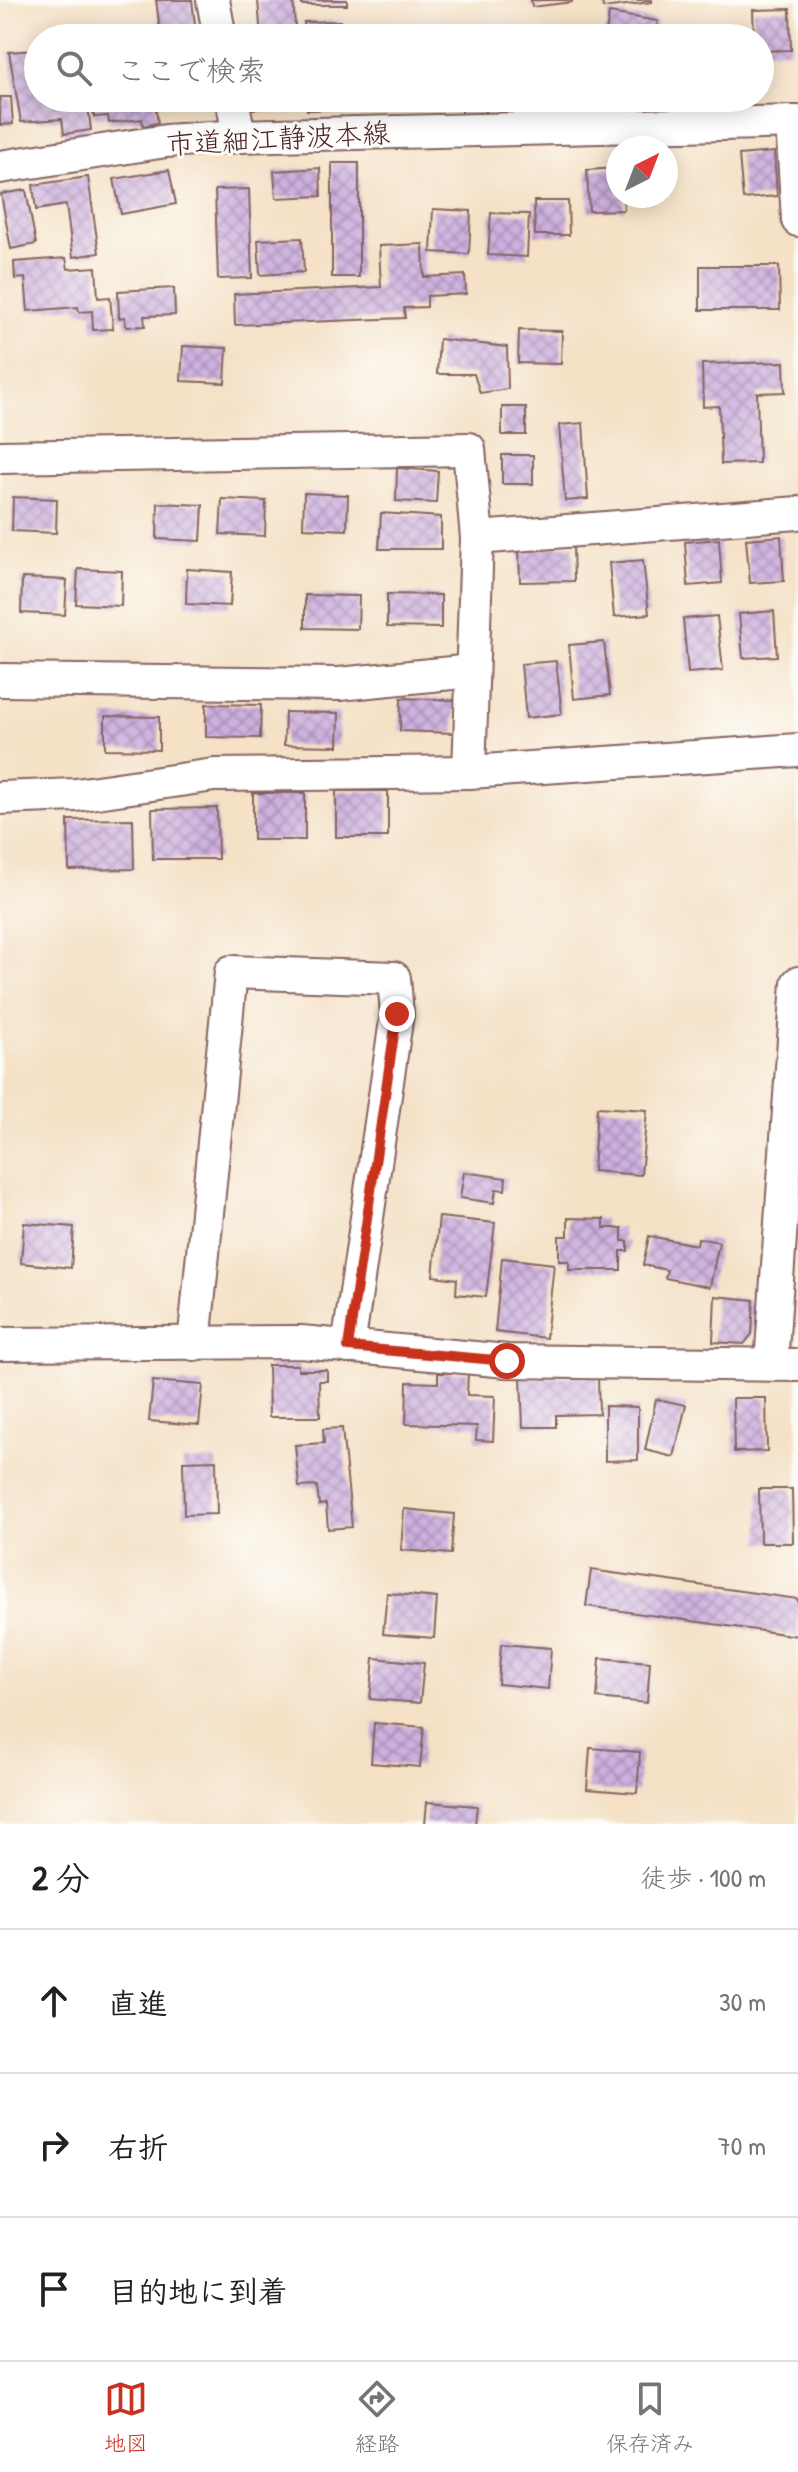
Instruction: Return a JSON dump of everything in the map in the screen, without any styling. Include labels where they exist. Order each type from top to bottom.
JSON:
[{"type":"street","points":[[213,0],[217,24]]},
{"type":"street","points":[[235,112],[239,136]]},
{"type":"street","points":[[795,122],[798,220]]},
{"type":"street","name":"市道細江静波本線","points":[[0,167],[166,141],[239,136],[795,122]]},
{"type":"street","points":[[0,457],[469,449],[477,538],[469,772]]},
{"type":"street","points":[[477,538],[798,513]]},
{"type":"street","points":[[0,680],[339,684],[472,671]]},
{"type":"street","points":[[0,798],[76,795],[214,775],[469,772],[798,750]]},
{"type":"street","points":[[194,1344],[231,972],[394,978],[397,1014],[348,1347]]},
{"type":"street","points":[[0,1344],[301,1342],[507,1361],[784,1364],[798,983]]},
{"type":"building","points":[[156,0],[192,0],[195,24],[159,24]]},
{"type":"building","points":[[258,0],[293,0],[295,24],[260,24]]},
{"type":"building","points":[[301,0],[347,0],[347,5],[302,5]]},
{"type":"building","points":[[531,0],[572,0],[572,2],[532,7]]},
{"type":"building","points":[[602,0],[651,0],[651,2],[603,8]]},
{"type":"building","points":[[790,9],[791,50],[774,51],[774,24],[754,24],[753,10]]},
{"type":"building","points":[[609,13],[658,21],[658,24],[607,24]]},
{"type":"building","points":[[340,21],[340,24],[304,24]]},
{"type":"building","points":[[24,51],[24,112],[89,112],[91,130],[64,134],[62,119],[21,122],[9,52]]},
{"type":"building","points":[[0,97],[11,97],[13,124],[0,125]]},
{"type":"building","points":[[93,112],[156,112],[158,123],[143,126],[142,119],[109,123],[108,116],[94,117]]},
{"type":"building","points":[[462,112],[486,112],[486,114]]},
{"type":"building","points":[[774,152],[777,196],[743,199],[739,155]]},
{"type":"building","points":[[332,163],[359,163],[359,277],[332,277]]},
{"type":"building","points":[[320,168],[321,196],[276,198],[274,171]]},
{"type":"building","points":[[606,169],[606,208],[624,210],[589,211],[587,170]]},
{"type":"building","points":[[169,170],[176,204],[121,214],[114,179]]},
{"type":"building","points":[[88,177],[99,253],[73,257],[66,205],[36,210],[33,185]]},
{"type":"building","points":[[249,189],[252,278],[218,279],[215,190]]},
{"type":"building","points":[[26,190],[36,244],[11,249],[1,194]]},
{"type":"building","points":[[534,201],[568,201],[569,235],[535,235]]},
{"type":"building","points":[[433,209],[471,211],[469,254],[431,252]]},
{"type":"building","points":[[491,213],[529,214],[527,257],[488,255]]},
{"type":"building","points":[[302,238],[304,272],[260,275],[258,240]]},
{"type":"building","points":[[423,244],[424,277],[465,275],[466,294],[427,296],[427,307],[404,308],[405,318],[235,325],[234,294],[381,287],[379,246]]},
{"type":"building","points":[[66,258],[68,269],[96,267],[98,298],[110,297],[113,329],[93,330],[92,311],[79,312],[78,307],[28,311],[25,278],[15,279],[14,262]]},
{"type":"building","points":[[700,266],[779,266],[780,310],[700,310]]},
{"type":"building","points":[[174,288],[175,315],[144,316],[145,326],[126,327],[125,317],[119,318],[118,291]]},
{"type":"building","points":[[519,330],[562,331],[561,364],[518,363]]},
{"type":"building","points":[[439,339],[507,347],[508,389],[480,393],[474,374],[437,374]]},
{"type":"building","points":[[183,346],[227,348],[225,383],[181,381]]},
{"type":"building","points":[[784,362],[785,392],[757,393],[759,463],[721,464],[719,406],[703,407],[702,364]]},
{"type":"building","points":[[502,407],[526,407],[526,435],[502,435]]},
{"type":"building","points":[[583,423],[588,499],[565,501],[559,425]]},
{"type":"building","points":[[502,455],[533,455],[533,484],[502,484]]},
{"type":"building","points":[[397,468],[438,471],[436,503],[396,501]]},
{"type":"building","points":[[304,493],[348,495],[347,530],[303,528]]},
{"type":"building","points":[[13,497],[57,499],[56,533],[12,531]]},
{"type":"building","points":[[222,499],[266,501],[265,536],[220,534]]},
{"type":"building","points":[[158,503],[203,505],[201,541],[157,539]]},
{"type":"building","points":[[381,513],[441,517],[441,549],[379,549]]},
{"type":"building","points":[[781,536],[784,581],[750,583],[746,539]]},
{"type":"building","points":[[719,539],[722,583],[688,586],[685,542]]},
{"type":"building","points":[[573,546],[574,581],[520,582],[519,547]]},
{"type":"building","points":[[643,560],[649,614],[614,617],[609,563]]},
{"type":"building","points":[[78,569],[122,571],[121,606],[76,604]]},
{"type":"building","points":[[187,569],[232,572],[230,606],[186,604]]},
{"type":"building","points":[[22,578],[67,580],[65,615],[21,613]]},
{"type":"building","points":[[387,594],[441,595],[441,628],[387,627]]},
{"type":"building","points":[[305,595],[359,596],[358,629],[305,628]]},
{"type":"building","points":[[774,611],[777,656],[743,658],[739,614]]},
{"type":"building","points":[[717,616],[723,670],[688,673],[683,619]]},
{"type":"building","points":[[604,642],[610,695],[574,699],[569,645]]},
{"type":"building","points":[[556,661],[562,714],[526,718],[521,664]]},
{"type":"building","points":[[401,698],[455,700],[454,733],[400,731]]},
{"type":"building","points":[[206,704],[261,705],[260,738],[206,737]]},
{"type":"building","points":[[285,712],[339,713],[338,746],[284,745]]},
{"type":"building","points":[[105,716],[159,717],[159,750],[105,749]]},
{"type":"building","points":[[336,791],[388,791],[388,837],[336,837]]},
{"type":"building","points":[[253,793],[305,793],[305,840],[253,840]]},
{"type":"building","points":[[217,808],[218,859],[153,859],[152,809]]},
{"type":"building","points":[[133,819],[134,869],[69,870],[68,820]]},
{"type":"building","points":[[597,1107],[647,1110],[641,1175],[593,1171]]},
{"type":"building","points":[[464,1172],[506,1178],[505,1190],[496,1189],[494,1203],[460,1198]]},
{"type":"building","points":[[439,1217],[495,1223],[486,1297],[456,1294],[457,1279],[433,1276]]},
{"type":"building","points":[[568,1218],[604,1219],[604,1228],[622,1228],[622,1241],[628,1241],[628,1251],[621,1251],[621,1270],[569,1270],[569,1261],[559,1261],[559,1236],[568,1236]]},
{"type":"building","points":[[24,1223],[74,1227],[71,1268],[21,1263]]},
{"type":"building","points":[[649,1236],[697,1245],[698,1238],[719,1242],[710,1287],[665,1278],[667,1270],[643,1265]]},
{"type":"building","points":[[502,1258],[554,1264],[546,1338],[495,1332]]},
{"type":"building","points":[[715,1296],[754,1300],[752,1334],[744,1344],[713,1342]]},
{"type":"building","points":[[268,1365],[298,1365],[298,1370],[327,1370],[327,1381],[319,1381],[320,1417],[269,1417]]},
{"type":"building","points":[[438,1373],[468,1373],[467,1395],[495,1396],[493,1441],[476,1440],[477,1426],[406,1424],[407,1382],[438,1383]]},
{"type":"building","points":[[598,1376],[599,1414],[556,1415],[556,1427],[523,1427],[521,1378]]},
{"type":"building","points":[[153,1381],[203,1385],[199,1425],[149,1421]]},
{"type":"building","points":[[733,1398],[766,1398],[767,1451],[734,1452]]},
{"type":"building","points":[[656,1399],[686,1405],[674,1457],[645,1450]]},
{"type":"building","points":[[605,1406],[638,1407],[638,1460],[605,1461]]},
{"type":"building","points":[[342,1428],[352,1527],[328,1529],[326,1504],[319,1505],[317,1486],[299,1487],[295,1445],[324,1443],[323,1429]]},
{"type":"building","points":[[216,1460],[217,1514],[184,1515],[183,1461]]},
{"type":"building","points":[[759,1489],[792,1489],[793,1543],[760,1543]]},
{"type":"building","points":[[404,1509],[454,1514],[451,1554],[401,1550]]},
{"type":"building","points":[[591,1570],[798,1599],[798,1636],[586,1606]]},
{"type":"building","points":[[387,1593],[437,1598],[434,1638],[383,1634]]},
{"type":"building","points":[[501,1644],[551,1648],[548,1689],[498,1684]]},
{"type":"building","points":[[374,1658],[424,1663],[420,1703],[370,1699]]},
{"type":"building","points":[[600,1658],[650,1662],[647,1703],[597,1698]]},
{"type":"building","points":[[374,1723],[424,1727],[420,1767],[371,1763]]},
{"type":"building","points":[[590,1748],[640,1752],[637,1793],[587,1789]]},
{"type":"building","points":[[427,1802],[477,1806],[475,1824],[425,1824]]},
{"type":"route","points":[[397,1014],[348,1347],[507,1361]]}]
